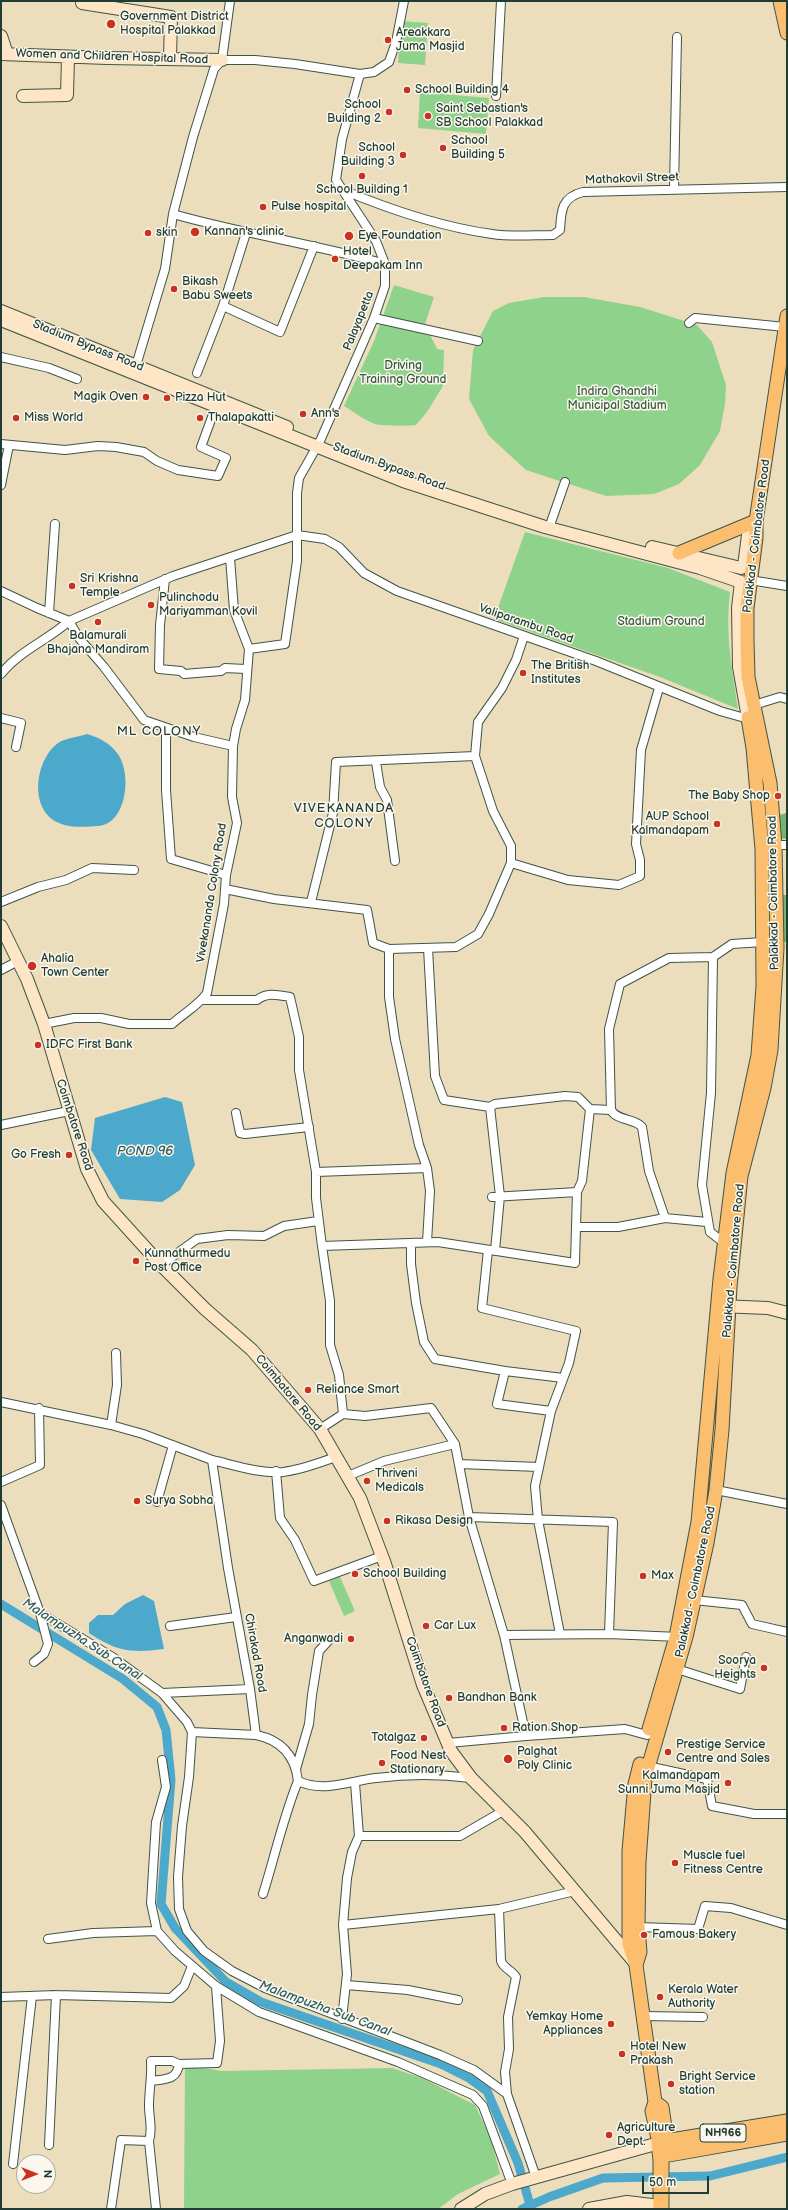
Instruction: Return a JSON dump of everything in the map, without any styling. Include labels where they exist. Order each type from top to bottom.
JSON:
[{"type":"highway","name":"NH966","points":[[665,2152],[787,2122]]},
{"type":"highway","name":"NH966","points":[[665,2152],[787,2133]]},
{"type":"highway","name":"Palakkad - Coimbatore Road","points":[[664,2204],[665,2152]]},
{"type":"main road","points":[[780,1],[785,18],[787,33]]},
{"type":"main road","name":"Palakkad - Coimbatore Road","points":[[665,2152],[652,2112],[655,2102],[636,1965],[629,1944],[629,1851],[635,1784],[647,1735],[694,1600],[701,1542],[699,1514],[724,1306],[733,1173],[758,1055],[763,986],[761,844],[753,720],[754,705],[748,670],[745,581],[756,538],[756,521],[784,353],[786,321]]},
{"type":"main road","points":[[679,553],[756,521]]},
{"type":"main road","name":"Palakkad - Coimbatore Road","points":[[729,1247],[742,1176],[764,1088],[771,1050],[782,947],[781,845],[770,783],[753,720]]},
{"type":"main road","name":"Palakkad - Coimbatore Road","points":[[636,1965],[640,1952],[638,1927],[639,1862],[647,1766],[677,1669],[681,1637],[701,1542],[716,1490],[724,1306]]},
{"type":"street","points":[[135,369],[165,269],[173,214],[193,137],[214,70],[222,60],[230,1]]},
{"type":"street","points":[[222,60],[255,60],[295,64],[360,74],[374,72],[389,62],[396,42],[404,1]]},
{"type":"street","points":[[496,96],[502,1]]},
{"type":"street","points":[[82,3],[101,3],[171,17],[170,59]]},
{"type":"street","points":[[1,36],[4,54]]},
{"type":"street","points":[[674,190],[677,37]]},
{"type":"street","name":"Women and Children Hospital Road","points":[[4,54],[222,60]]},
{"type":"street","points":[[23,96],[67,95],[68,56]]},
{"type":"street","name":"Palayapetta","points":[[297,535],[297,493],[299,478],[318,444],[374,318],[385,286],[385,264],[376,240],[336,180],[338,160],[360,74]]},
{"type":"street","name":"Mathakovil Street","points":[[343,190],[390,210],[493,234],[553,235],[560,230],[564,204],[572,195],[583,192],[787,187]]},
{"type":"street","points":[[173,214],[246,233],[314,246],[385,264]]},
{"type":"street","points":[[197,373],[223,306],[246,233]]},
{"type":"street","points":[[223,306],[280,332],[314,246]]},
{"type":"street","name":"Stadium Bypass Road","points":[[1,311],[135,369],[318,444]]},
{"type":"street","points":[[374,318],[478,341]]},
{"type":"street","points":[[689,323],[695,318],[786,321]]},
{"type":"street","name":"Stadium Bypass Road","points":[[1,320],[135,369],[216,406],[318,444],[550,525],[741,568],[744,566],[748,535],[756,521]]},
{"type":"street","points":[[1,357],[49,368],[77,379]]},
{"type":"street","points":[[1,485],[5,445],[65,450],[98,446],[116,447],[144,452],[157,461],[178,470],[218,476],[226,458],[201,447],[216,406]]},
{"type":"street","points":[[565,482],[550,525],[745,581],[787,586]]},
{"type":"street","points":[[49,613],[55,524]]},
{"type":"street","points":[[1,674],[13,660],[56,633],[70,621],[165,579],[297,535],[297,561],[285,644],[249,649],[234,610],[230,558]]},
{"type":"street","name":"Valiparambu Road","points":[[297,535],[325,539],[338,547],[364,573],[397,591],[596,661],[659,688],[720,711],[753,720]]},
{"type":"street","points":[[165,579],[160,625],[159,669],[181,671],[184,674],[221,671],[224,668],[246,669]]},
{"type":"street","points":[[745,581],[738,608],[739,667],[753,720]]},
{"type":"street","points":[[1,591],[70,621],[80,638],[144,720],[166,728],[234,746]]},
{"type":"street","points":[[225,889],[274,899],[311,902],[367,910],[373,942],[389,949],[456,948],[478,934],[511,863],[511,846],[493,812],[475,756],[478,722],[502,688],[516,660],[524,636]]},
{"type":"street","name":"Vivekananda Colony Road","points":[[202,1000],[208,993],[226,875],[237,823],[232,797],[234,746],[236,729],[245,700],[246,669],[249,649]]},
{"type":"street","points":[[511,863],[568,880],[619,885],[640,876],[640,860],[636,844],[641,750],[659,688]]},
{"type":"street","points":[[754,705],[780,697],[787,699]]},
{"type":"street","points":[[1,718],[21,724],[16,747]]},
{"type":"street","points":[[166,728],[166,797],[171,859],[226,875]]},
{"type":"street","points":[[311,902],[333,813],[336,762],[376,762],[475,756]]},
{"type":"street","points":[[376,762],[380,787],[387,800],[395,861]]},
{"type":"street","points":[[761,844],[781,845]]},
{"type":"street","points":[[1,902],[38,887],[66,880],[92,868],[134,870]]},
{"type":"street","name":"Coimbatore Road","points":[[1,926],[44,1024],[87,1169],[103,1201],[161,1266],[204,1309],[252,1350],[320,1429],[360,1498],[382,1556],[423,1685],[451,1751],[471,1778],[525,1832],[636,1965]]},
{"type":"street","points":[[611,1110],[609,1029],[620,984],[669,958],[713,957],[732,944],[782,947]]},
{"type":"street","points":[[428,948],[435,1076],[444,1100],[490,1107],[495,1104],[565,1096],[578,1097],[590,1109],[611,1110],[617,1116],[638,1123],[642,1127],[649,1171],[665,1218]]},
{"type":"street","points":[[389,949],[389,997],[395,1039],[419,1146],[427,1168],[430,1191],[427,1242]]},
{"type":"street","points":[[713,957],[711,1093],[702,1185],[707,1222],[710,1232],[729,1247]]},
{"type":"street","points":[[1,970],[18,962]]},
{"type":"street","points":[[44,1024],[74,1018],[101,1018],[129,1024],[172,1024],[191,1007],[202,1000],[257,1000],[262,996],[274,994],[290,997],[299,1037],[299,1070],[316,1172],[318,1220],[330,1301],[330,1345],[339,1375],[343,1414]]},
{"type":"street","points":[[490,1107],[496,1196],[492,1251],[482,1308],[576,1331],[563,1378],[551,1411],[535,1486],[538,1520],[560,1634]]},
{"type":"street","points":[[322,1246],[438,1242],[575,1263],[577,1192],[582,1181],[590,1109]]},
{"type":"street","points":[[1,1125],[69,1111]]},
{"type":"street","points":[[236,1113],[240,1132],[244,1134],[308,1127]]},
{"type":"street","points":[[316,1172],[427,1168]]},
{"type":"street","points":[[496,1196],[577,1192]]},
{"type":"street","points":[[576,1227],[618,1227],[665,1218],[707,1222]]},
{"type":"street","points":[[161,1266],[197,1239],[215,1236],[264,1236],[284,1226],[318,1220]]},
{"type":"street","points":[[411,1244],[414,1288],[424,1342],[435,1359],[505,1371],[563,1378]]},
{"type":"street","points":[[724,1306],[768,1308],[787,1313]]},
{"type":"street","points":[[111,1425],[117,1385],[116,1353]]},
{"type":"street","points":[[505,1371],[497,1404],[551,1411]]},
{"type":"street","points":[[1,1402],[39,1408],[111,1425],[173,1445],[212,1460],[247,1468],[276,1471],[314,1465],[336,1457]]},
{"type":"street","points":[[1,1482],[40,1466],[39,1408]]},
{"type":"street","points":[[320,1429],[343,1414],[365,1416],[431,1408],[455,1444],[469,1517],[504,1635],[526,1736]]},
{"type":"street","points":[[348,1476],[384,1461],[455,1444]]},
{"type":"street","points":[[157,1502],[173,1445]]},
{"type":"street","name":"Chirakad Road","points":[[212,1460],[236,1617],[250,1689],[256,1735]]},
{"type":"street","points":[[460,1464],[539,1467]]},
{"type":"street","points":[[276,1471],[280,1518],[295,1540],[314,1581],[382,1556]]},
{"type":"street","points":[[716,1490],[787,1504]]},
{"type":"street","points":[[1,1505],[40,1613],[48,1644],[44,1654],[34,1662]]},
{"type":"street","points":[[469,1517],[613,1522],[609,1634]]},
{"type":"street","points":[[694,1600],[742,1605],[752,1624],[787,1632]]},
{"type":"street","points":[[40,1613],[114,1658],[162,1693],[182,1716],[192,1732],[189,1777],[182,1826],[178,1877],[179,1909],[187,1931],[204,1951],[232,1971],[265,1988],[468,2067],[507,2094]]},
{"type":"street","points":[[170,1626],[236,1617]]},
{"type":"street","points":[[504,1635],[609,1634],[681,1637]]},
{"type":"street","points":[[296,1769],[309,1724],[319,1651],[330,1639]]},
{"type":"street","points":[[677,1669],[740,1689],[746,1657]]},
{"type":"street","points":[[162,1693],[250,1689]]},
{"type":"street","points":[[448,1744],[526,1736],[625,1729],[647,1735]]},
{"type":"street","points":[[192,1732],[256,1735],[270,1738],[282,1745],[296,1769],[298,1781],[284,1815],[275,1855],[263,1894]]},
{"type":"street","points":[[162,1760],[166,1787],[156,1822],[151,1896],[157,1931],[175,1952],[216,1986],[259,2012],[398,2062],[473,2096],[483,2106],[512,2184]]},
{"type":"street","points":[[647,1766],[707,1779],[712,1806],[754,1814],[787,1814]]},
{"type":"street","points":[[298,1781],[317,1786],[356,1783],[375,1778],[450,1775],[471,1778]]},
{"type":"street","points":[[342,2019],[347,1974],[343,1925],[347,1878],[352,1852],[358,1836],[356,1783]]},
{"type":"street","points":[[358,1836],[460,1836],[503,1811]]},
{"type":"street","points":[[343,1925],[499,1909],[574,1891]]},
{"type":"street","points":[[638,1927],[698,1929],[705,1906],[731,1908],[787,1925]]},
{"type":"street","points":[[499,1909],[501,1961],[502,1965],[513,1972],[516,1977],[508,2017],[509,2049],[505,2072],[507,2094],[536,2177]]},
{"type":"street","points":[[48,1938],[93,1933],[157,1931]]},
{"type":"street","points":[[1,1997],[56,1995],[147,1999],[170,1998],[184,1986],[192,1966]]},
{"type":"street","points":[[346,1985],[408,1990],[458,2000]]},
{"type":"street","points":[[156,2209],[149,2141],[152,2134],[149,2106],[152,2080],[151,2061],[172,2061],[179,2064],[217,2063],[220,2041],[216,1986]]},
{"type":"street","points":[[49,2144],[56,1995]]},
{"type":"street","points":[[13,2164],[32,1996]]},
{"type":"street","points":[[643,2016],[703,2017]]},
{"type":"street","points":[[152,2080],[172,2078],[178,2073],[179,2064]]},
{"type":"street","points":[[111,2209],[121,2140],[149,2141]]},
{"type":"street","points":[[461,2209],[485,2194],[536,2177],[637,2149],[665,2152]]},
{"type":"street","points":[[589,2209],[627,2202],[664,2204]]},
{"type":"green space","points":[[401,21],[428,23],[425,65],[398,63]]},
{"type":"green space","points":[[420,92],[489,98],[486,134],[418,128]]},
{"type":"green space","name":"Driving Training Ground","points":[[394,285],[434,297],[425,324],[437,349],[444,350],[443,386],[427,412],[416,425],[395,426],[375,424],[344,406],[374,341]]},
{"type":"green space","name":"Indira Ghandhi Municipal Stadium","points":[[544,297],[584,297],[640,307],[697,325],[712,342],[726,385],[725,404],[720,431],[700,465],[679,484],[654,494],[606,496],[526,470],[489,436],[469,399],[473,350],[493,311],[509,303]]},
{"type":"green space","name":"Stadium Ground","points":[[525,532],[668,568],[730,592],[728,623],[738,709],[660,677],[494,619]]},
{"type":"green space","points":[[787,813],[787,839],[779,838],[779,815]]},
{"type":"green space","points":[[780,895],[787,895],[787,942],[778,942]]},
{"type":"green space","points":[[340,1577],[355,1611],[344,1616],[329,1581]]},
{"type":"green space","points":[[185,2064],[221,2071],[392,2068],[422,2078],[475,2105],[491,2139],[500,2174],[458,2194],[438,2209],[184,2209]]},
{"type":"water","points":[[87,734],[104,741],[111,746],[122,761],[125,772],[124,796],[121,807],[116,816],[108,823],[98,826],[78,827],[63,825],[49,817],[43,807],[39,796],[38,784],[40,772],[50,751],[58,743]]},
{"type":"water","name":"POND 96","points":[[165,1097],[182,1102],[195,1165],[180,1190],[162,1202],[120,1199],[91,1150],[95,1118]]},
{"type":"water","points":[[143,1595],[154,1601],[164,1649],[142,1651],[125,1650],[108,1644],[89,1633],[89,1623],[98,1615],[113,1615],[125,1604]]},
{"type":"waterway","name":"Malampuzha Sub Canal","points":[[1,1604],[123,1679],[157,1707],[166,1730],[171,1780],[161,1904],[175,1928],[226,1982],[261,2002],[441,2064],[469,2078],[487,2091],[518,2163],[530,2205]]},
{"type":"waterway","points":[[522,2209],[549,2197],[603,2178],[710,2176],[787,2157]]},
{"type":"place","name":"Government District Hospital Palakkad","points":[[111,24]]},
{"type":"place","name":"Areakkara Juma Masjid","points":[[388,40]]},
{"type":"place","name":"School Building 4","points":[[407,90]]},
{"type":"place","name":"School Building 2","points":[[389,112]]},
{"type":"place","name":"Saint Sebastian's SB School Palakkad","points":[[428,116]]},
{"type":"place","name":"School Building 5","points":[[443,148]]},
{"type":"place","name":"School Building 3","points":[[403,155]]},
{"type":"place","name":"School Building 1","points":[[362,176]]},
{"type":"place","name":"Pulse hospital","points":[[263,207]]},
{"type":"place","name":"Kannan's clinic","points":[[195,232]]},
{"type":"place","name":"skin","points":[[148,233]]},
{"type":"place","name":"Eye Foundation","points":[[349,236]]},
{"type":"place","name":"Hotel Deepakam Inn","points":[[335,259]]},
{"type":"place","name":"Bikash Babu Sweets","points":[[174,289]]},
{"type":"place","name":"Magik Oven","points":[[146,397]]},
{"type":"place","name":"Pizza Hut","points":[[167,398]]},
{"type":"place","name":"Ann's","points":[[303,414]]},
{"type":"place","name":"Miss World","points":[[16,418]]},
{"type":"place","name":"Thalapakatti","points":[[200,418]]},
{"type":"place","name":"Sri Krishna Temple","points":[[72,586]]},
{"type":"place","name":"Pulinchodu Mariyamman Kovil","points":[[151,605]]},
{"type":"place","name":"Balamurali Bhajana Mandiram","points":[[98,622]]},
{"type":"place","name":"The British Institutes","points":[[523,673]]},
{"type":"place","name":"The Baby Shop","points":[[778,796]]},
{"type":"place","name":"AUP School Kalmandapam","points":[[717,824]]},
{"type":"place","name":"Ahalia Town Center","points":[[32,966]]},
{"type":"place","name":"IDFC First Bank","points":[[38,1045]]},
{"type":"place","name":"Go Fresh","points":[[69,1155]]},
{"type":"place","name":"Kunnathurmedu Post Office","points":[[136,1261]]},
{"type":"place","name":"Reliance Smart","points":[[308,1390]]},
{"type":"place","name":"Thriveni Medicals","points":[[367,1481]]},
{"type":"place","name":"Surya Sobha","points":[[137,1501]]},
{"type":"place","name":"Rikasa Design","points":[[387,1521]]},
{"type":"place","name":"School Building","points":[[355,1574]]},
{"type":"place","name":"Max","points":[[643,1576]]},
{"type":"place","name":"Car Lux","points":[[426,1626]]},
{"type":"place","name":"Anganwadi","points":[[351,1639]]},
{"type":"place","name":"Soorya Heights","points":[[764,1668]]},
{"type":"place","name":"Bandhan Bank","points":[[449,1698]]},
{"type":"place","name":"Ration Shop","points":[[504,1728]]},
{"type":"place","name":"Totalgaz","points":[[424,1738]]},
{"type":"place","name":"Prestige Service Centre and Sales","points":[[668,1752]]},
{"type":"place","name":"Palghat Poly Clinic","points":[[508,1759]]},
{"type":"place","name":"Food Nest Stationary","points":[[382,1763]]},
{"type":"place","name":"Kalmandapam Sunni Juma Masjid","points":[[728,1783]]},
{"type":"place","name":"Muscle fuel Fitness Centre","points":[[675,1863]]},
{"type":"place","name":"Famous Bakery","points":[[644,1935]]},
{"type":"place","name":"Kerala Water Authority","points":[[660,1997]]},
{"type":"place","name":"Yemkay Home Appliances","points":[[611,2024]]},
{"type":"place","name":"Hotel New Prakash","points":[[622,2054]]},
{"type":"place","name":"Bright Service station","points":[[671,2084]]},
{"type":"place","name":"Agriculture Dept.","points":[[609,2135]]},
{"type":"district","name":"ML COLONY","points":[[159,732]]},
{"type":"district","name":"VIVEKANANDA COLONY","points":[[344,816]]}]
